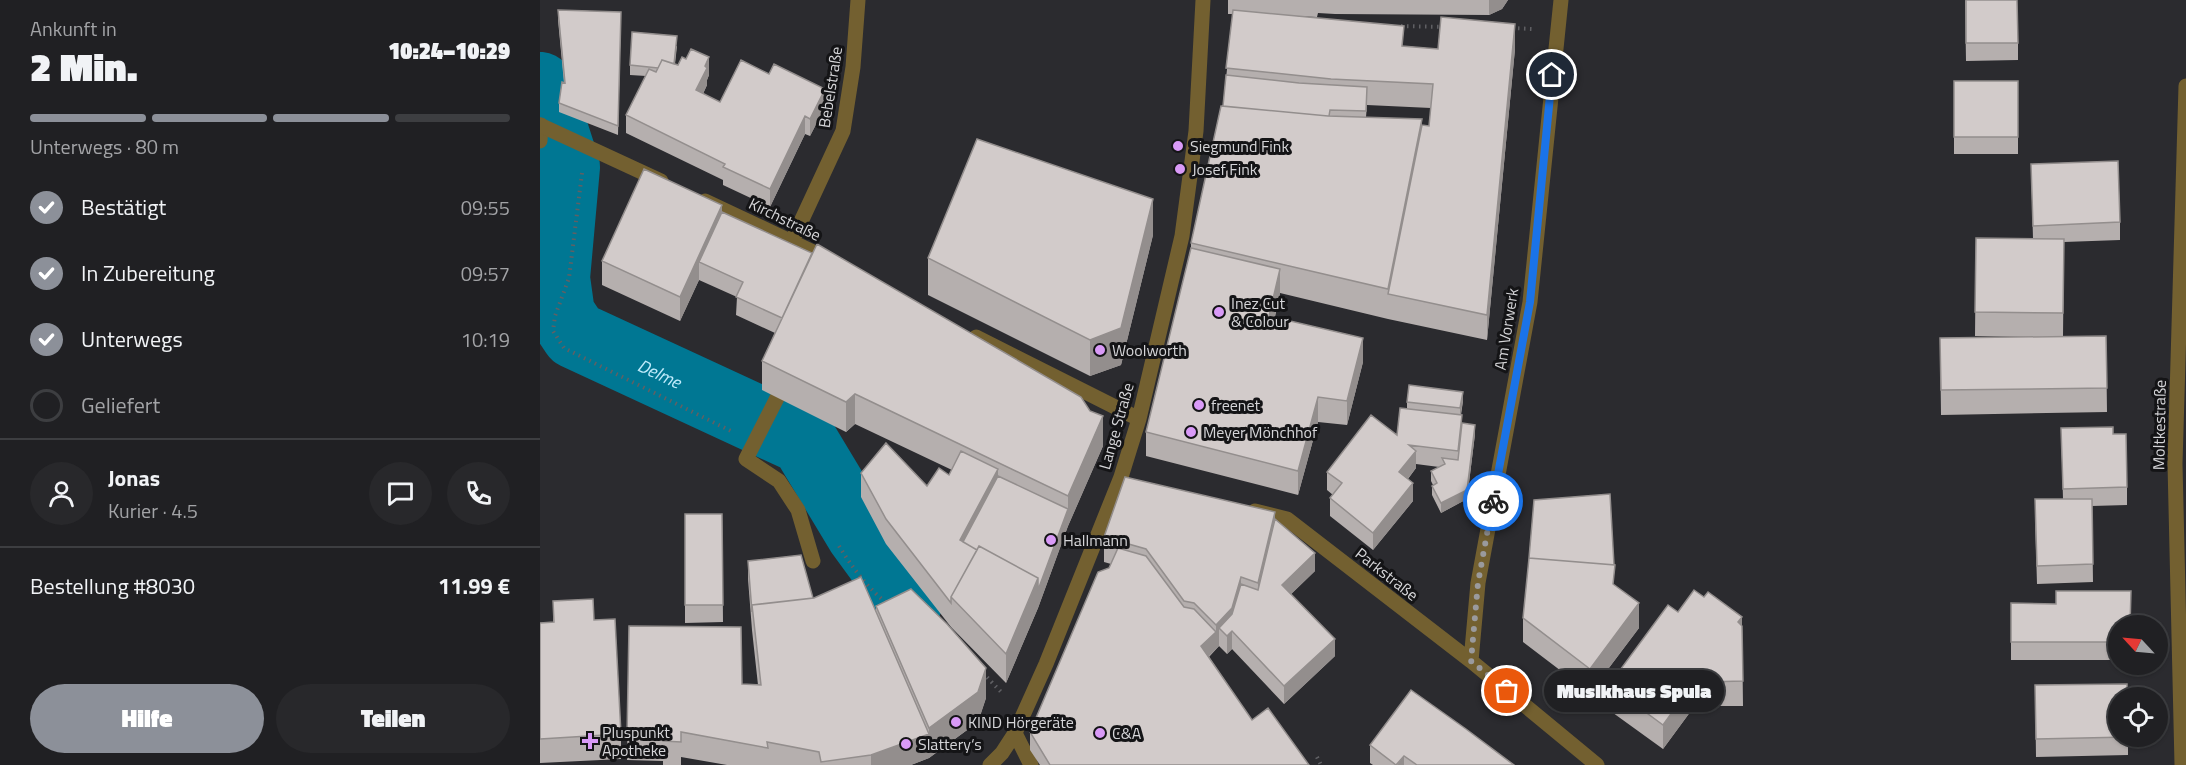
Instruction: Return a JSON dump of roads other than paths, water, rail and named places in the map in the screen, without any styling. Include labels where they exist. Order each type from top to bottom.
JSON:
[{"type":"street","name":"Bebelstraße","points":[[792,241],[843,131],[853,67],[858,0]]},
{"type":"street","name":"Lange Straße","points":[[990,765],[1016,733],[1127,478],[1182,236],[1196,131],[1203,0]]},
{"type":"street","name":"Am Vorwerk","points":[[1471,661],[1478,583],[1530,302],[1561,0]]},
{"type":"street","name":"Moltkestraße","points":[[2182,765],[2175,464],[2186,86]]},
{"type":"street","name":"Kirchstraße","points":[[540,130],[578,143],[792,241],[839,270]]},
{"type":"street","points":[[960,328],[1139,419]]},
{"type":"street","points":[[776,399],[746,459],[779,481],[798,510],[813,561]]},
{"type":"street","name":"Parkstraße","points":[[1243,508],[1287,519],[1471,661],[1597,765]]},
{"type":"street","points":[[1016,733],[1031,765]]},
{"type":"waterway","name":"Delme","points":[[540,86],[566,167],[556,278],[561,314],[575,335],[804,441],[860,534],[909,601]]},
{"type":"place","name":"Siegmund Fink","points":[[1178,146]]},
{"type":"place","name":"Josef Fink","points":[[1180,169]]},
{"type":"place","name":"Inez Cut & Colour","points":[[1219,312]]},
{"type":"place","name":"Woolworth","points":[[1100,350]]},
{"type":"place","name":"freenet","points":[[1199,405]]},
{"type":"place","name":"Meyer Mönchhof","points":[[1191,432]]},
{"type":"place","name":"Hallmann","points":[[1051,540]]},
{"type":"place","name":"Musikhaus Spula","points":[[1507,691]]},
{"type":"place","name":"KIND Hörgeräte","points":[[956,722]]},
{"type":"place","name":"C&A","points":[[1100,733]]},
{"type":"place","name":"Pluspunkt Apotheke","points":[[590,741]]},
{"type":"place","name":"Slattery‘s","points":[[906,744]]}]
